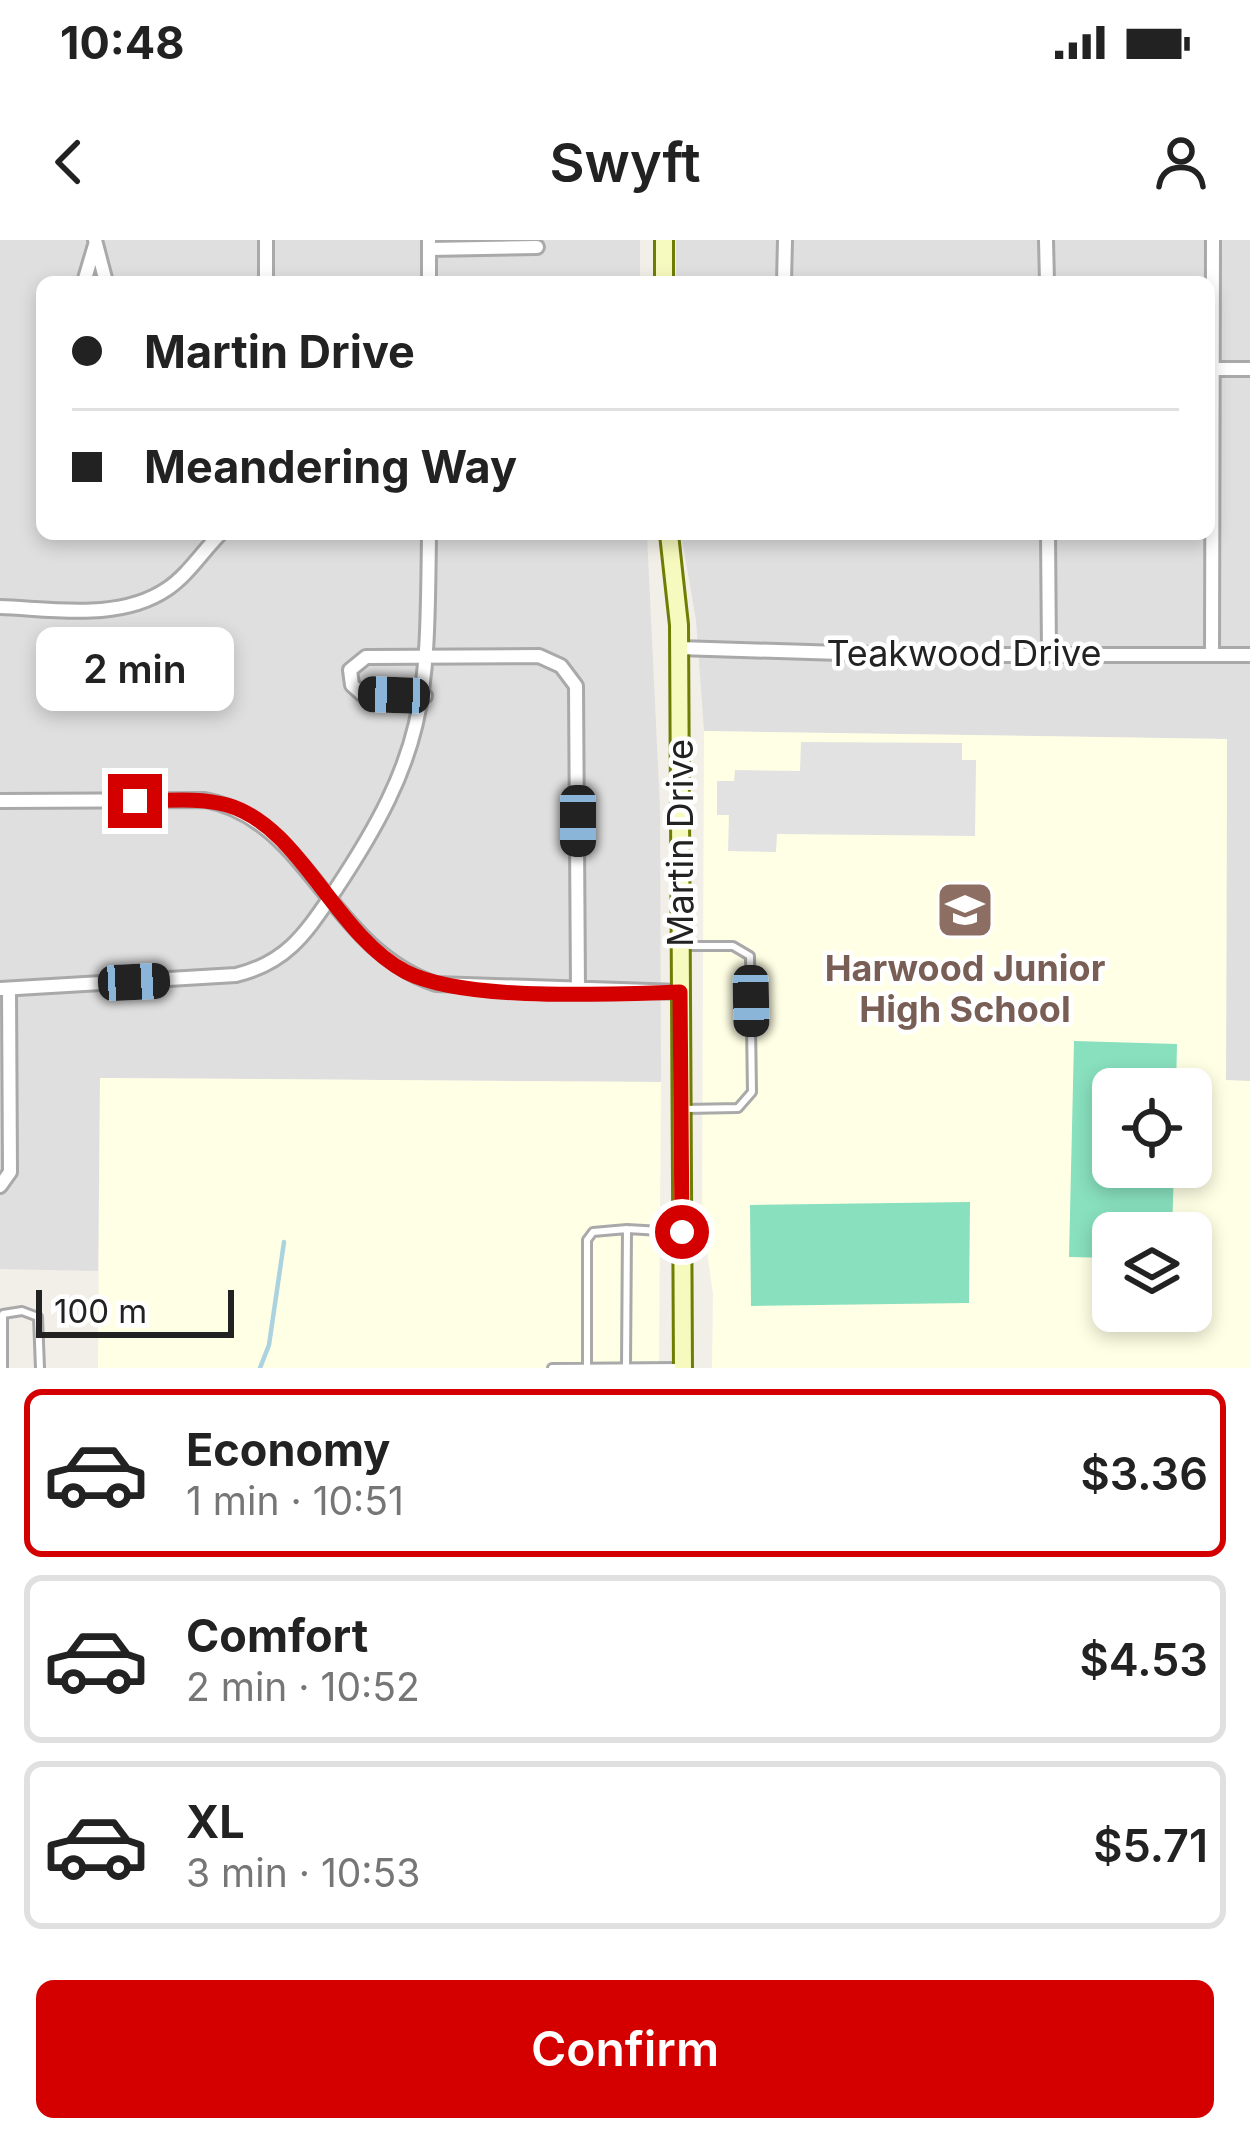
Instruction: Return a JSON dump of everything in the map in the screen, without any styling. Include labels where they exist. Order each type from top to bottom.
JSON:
[{"type":"street","points":[[266,240],[266,276]]},
{"type":"street","points":[[664,240],[664,276]]},
{"type":"street","points":[[784,276],[785,240]]},
{"type":"street","points":[[1046,240],[1047,276]]},
{"type":"street","points":[[1213,240],[1213,276]]},
{"type":"street","points":[[86,276],[95,242]]},
{"type":"street","points":[[95,242],[104,276]]},
{"type":"street","points":[[429,276],[429,244],[537,247]]},
{"type":"street","points":[[1215,369],[1250,369]]},
{"type":"street","points":[[0,607],[72,610],[138,605],[172,587],[215,540]]},
{"type":"street","points":[[0,1186],[10,1172],[4,1156],[4,989],[252,971],[296,946],[327,902],[396,792],[425,696],[429,540]]},
{"type":"street","name":"Martin Drive","points":[[670,540],[679,648],[682,1368]]},
{"type":"street","points":[[1048,540],[1049,654]]},
{"type":"street","points":[[1212,540],[1212,655]]},
{"type":"street","name":"Teakwood Drive","points":[[679,648],[1250,655]]},
{"type":"street","points":[[425,696],[362,694],[350,676],[353,665],[366,657],[539,656],[561,666],[576,686],[578,991]]},
{"type":"street","points":[[0,800],[226,805],[257,819],[279,838],[327,902],[373,949],[421,979],[458,988],[680,992]]},
{"type":"lane","points":[[680,946],[733,946],[750,956],[752,1092],[738,1108],[681,1109]]},
{"type":"lane","points":[[587,1366],[587,1240],[593,1232],[627,1229],[682,1232]]},
{"type":"lane","points":[[626,1366],[627,1229]]},
{"type":"lane","points":[[3,1368],[3,1314],[22,1311],[38,1316],[40,1368]]},
{"type":"lane","points":[[552,1368],[682,1368]]},
{"type":"shaded area","points":[[0,240],[640,240],[640,276],[36,276],[36,540],[647,540],[660,808],[661,1082],[100,1078],[98,1271],[0,1269]]},
{"type":"shaded area","points":[[676,240],[1250,240],[1250,1081],[1226,1081],[1227,739],[704,731],[696,620],[682,540],[1215,540],[1215,276],[676,276]]},
{"type":"shaded area","name":"Harwood Junior High School","points":[[704,731],[1227,739],[1226,1080],[1250,1081],[1250,1368],[712,1368],[713,1294],[702,1217]]},
{"type":"shaded area","points":[[801,742],[962,743],[962,760],[976,760],[975,836],[777,834],[776,852],[728,851],[729,815],[717,815],[717,781],[734,781],[735,770],[800,771]]},
{"type":"shaded area","points":[[100,1078],[661,1082],[659,1368],[98,1368]]},
{"type":"green space","points":[[1074,1041],[1177,1044],[1176,1068],[1092,1068],[1092,1188],[1173,1188],[1173,1212],[1092,1212],[1092,1258],[1069,1257]]},
{"type":"green space","points":[[970,1202],[969,1303],[751,1306],[750,1205]]},
{"type":"waterway","points":[[260,1368],[269,1345],[284,1242]]},
{"type":"place","name":"Harwood Junior High School","points":[[965,910]]},
{"type":"route","points":[[135,801],[210,801],[257,819],[279,838],[347,924],[388,961],[421,979],[458,988],[680,992],[682,1232]]}]
